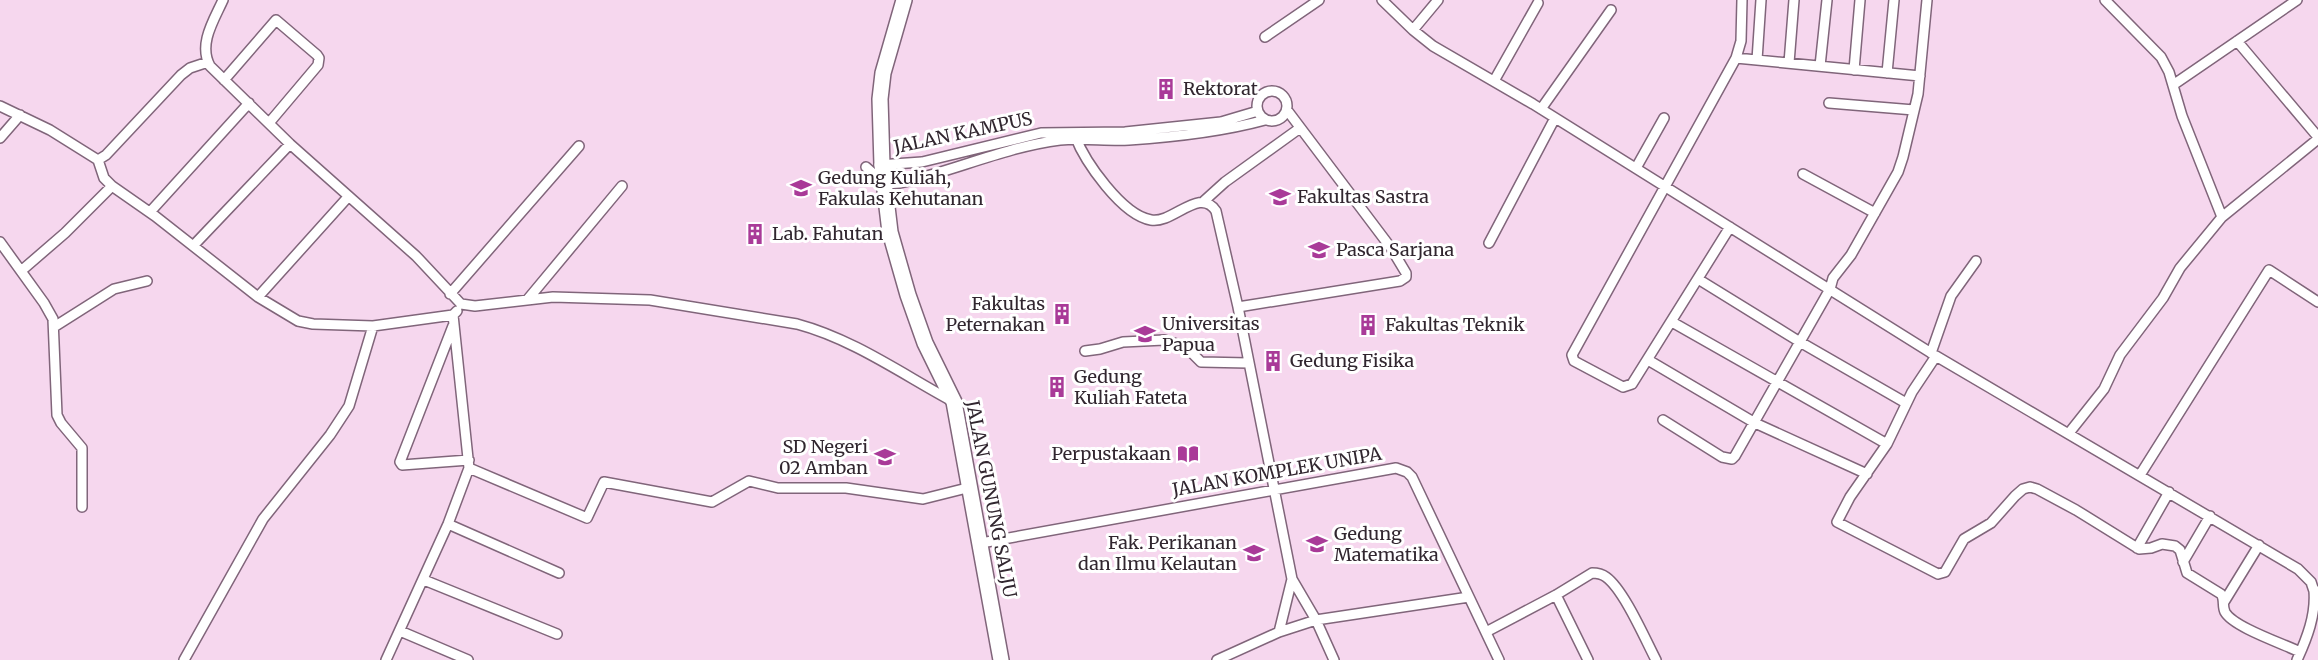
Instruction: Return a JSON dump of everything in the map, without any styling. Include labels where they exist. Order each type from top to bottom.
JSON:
[{"type":"main road","name":"JALAN GUNUNG SALJU","points":[[904,0],[892,37],[880,99],[882,165],[890,232],[924,343],[954,402],[1001,660]]},
{"type":"street","points":[[224,0],[211,26],[205,45],[208,62],[290,144],[417,256],[461,304],[475,306],[553,297],[650,300],[798,324],[840,339],[954,402]]},
{"type":"street","points":[[1265,37],[1319,0]]},
{"type":"street","points":[[1383,0],[1413,30],[1433,45],[1541,109],[1934,355],[2298,568],[2316,591],[2310,629],[2299,656],[2230,617],[2224,610],[2223,597],[2217,590],[2187,573],[2180,550],[2169,544],[2146,549],[2137,548],[2037,489],[2030,487],[2015,496],[1991,523],[1964,539],[1945,572],[1938,574],[1838,522],[1850,497],[1887,444],[1906,403],[1934,355],[1951,296],[1976,261]]},
{"type":"street","points":[[1413,30],[1438,0]]},
{"type":"street","points":[[1730,227],[1632,384],[1623,387],[1574,362],[1572,355],[1736,58],[1741,42],[1742,0]]},
{"type":"street","points":[[1757,60],[1761,0]]},
{"type":"street","points":[[1789,63],[1794,0]]},
{"type":"street","points":[[1820,66],[1827,0]]},
{"type":"street","points":[[1854,70],[1860,0]]},
{"type":"street","points":[[1887,73],[1894,0]]},
{"type":"street","points":[[1663,420],[1728,459],[1735,456],[1830,290],[1833,278],[1851,255],[1898,172],[1920,76],[1927,0]]},
{"type":"street","points":[[2105,0],[2161,57],[2222,217]]},
{"type":"street","points":[[2173,85],[2297,0]]},
{"type":"street","points":[[1494,81],[1538,3]]},
{"type":"street","points":[[1541,109],[1611,10]]},
{"type":"street","points":[[224,80],[276,20],[317,55],[318,65],[269,123]]},
{"type":"street","points":[[2069,433],[2104,389],[2120,355],[2163,298],[2180,268],[2222,217],[2318,138],[2237,41]]},
{"type":"street","points":[[1736,58],[1920,76]]},
{"type":"street","points":[[98,160],[106,155],[181,75],[190,68],[208,62]]},
{"type":"street","points":[[1238,307],[1400,281],[1406,276],[1404,268],[1391,248],[1287,110],[1284,95],[1273,91],[1265,92],[1260,97],[1257,104],[1258,111],[1265,120]]},
{"type":"street","points":[[150,212],[249,103]]},
{"type":"street","points":[[1829,103],[1914,110]]},
{"type":"street","points":[[0,106],[50,130],[98,160],[104,178],[112,186],[150,212],[258,297],[298,321],[373,327],[453,320]]},
{"type":"street","name":"JALAN KAMPUS","points":[[885,184],[912,181],[1038,144],[1075,137],[1146,134],[1212,127],[1231,129],[1265,120],[1278,120],[1287,110]]},
{"type":"street","name":"JALAN KAMPUS","points":[[1212,127],[1258,111]]},
{"type":"street","points":[[0,138],[20,115]]},
{"type":"street","points":[[1489,243],[1555,118]]},
{"type":"street","points":[[1636,168],[1664,118]]},
{"type":"street","points":[[1075,137],[1101,180],[1118,198],[1146,219],[1162,220],[1204,201],[1225,182],[1300,128]]},
{"type":"street","name":"JALAN KAMPUS","points":[[882,165],[922,162],[1041,134],[1057,132],[1075,137]]},
{"type":"street","points":[[1089,161],[1095,137]]},
{"type":"street","points":[[193,246],[290,144]]},
{"type":"street","points":[[450,294],[579,146]]},
{"type":"street","points":[[1803,174],[1875,213]]},
{"type":"street","points":[[21,270],[65,233],[112,186]]},
{"type":"street","points":[[528,299],[622,186]]},
{"type":"street","points":[[258,297],[348,197]]},
{"type":"street","points":[[1204,201],[1210,203],[1216,212],[1238,307],[1292,579],[1316,620],[1334,660]]},
{"type":"street","points":[[0,242],[50,311],[54,327],[57,415],[82,448],[82,507]]},
{"type":"street","points":[[2140,474],[2269,270],[2318,302]]},
{"type":"street","points":[[1698,279],[1800,342],[1906,403]]},
{"type":"street","points":[[54,327],[114,289],[147,281]]},
{"type":"street","points":[[461,304],[400,462],[402,465],[469,464],[587,518],[604,482],[712,502],[749,481],[778,488],[846,488],[922,499],[971,487]]},
{"type":"street","points":[[386,660],[448,524],[469,464],[461,372],[453,320]]},
{"type":"street","points":[[1672,322],[1887,444]]},
{"type":"street","points":[[184,660],[263,519],[330,435],[349,406],[373,327]]},
{"type":"street","points":[[1085,351],[1123,342],[1164,340],[1186,347],[1201,362],[1248,363]]},
{"type":"street","points":[[1648,360],[1755,423],[1867,474]]},
{"type":"street","name":"JALAN KOMPLEK UNIPA","points":[[981,543],[1396,468],[1407,471],[1412,477],[1499,660]]},
{"type":"street","points":[[2137,548],[2169,492]]},
{"type":"street","points":[[2183,562],[2210,516]]},
{"type":"street","points":[[448,524],[559,573]]},
{"type":"street","points":[[2224,602],[2259,545]]},
{"type":"street","points":[[1486,632],[1592,573],[1606,577],[1625,601],[1656,660]]},
{"type":"street","points":[[1279,632],[1292,579]]},
{"type":"street","points":[[424,580],[557,634]]},
{"type":"street","points":[[1556,595],[1587,660]]},
{"type":"street","points":[[1217,660],[1279,632],[1316,620],[1469,597]]},
{"type":"street","points":[[400,631],[468,660]]},
{"type":"place","name":"Rektorat","points":[[1166,89]]},
{"type":"place","name":"Gedung Kuliah, Fakulas Kehutanan","points":[[801,188]]},
{"type":"place","name":"Fakultas Sastra","points":[[1280,197]]},
{"type":"place","name":"Lab. Fahutan","points":[[755,234]]},
{"type":"place","name":"Pasca Sarjana","points":[[1319,250]]},
{"type":"place","name":"Fakultas Peternakan","points":[[1062,314]]},
{"type":"place","name":"Fakultas Teknik","points":[[1368,325]]},
{"type":"place","name":"Universitas Papua","points":[[1145,334]]},
{"type":"place","name":"Gedung Fisika","points":[[1273,361]]},
{"type":"place","name":"Gedung Kuliah Fateta","points":[[1057,387]]},
{"type":"place","name":"Perpustakaan","points":[[1188,454]]},
{"type":"place","name":"SD Negeri 02 Amban","points":[[885,457]]},
{"type":"place","name":"Gedung Matematika","points":[[1317,544]]},
{"type":"place","name":"Fak. Perikanan dan Ilmu Kelautan","points":[[1254,553]]}]
